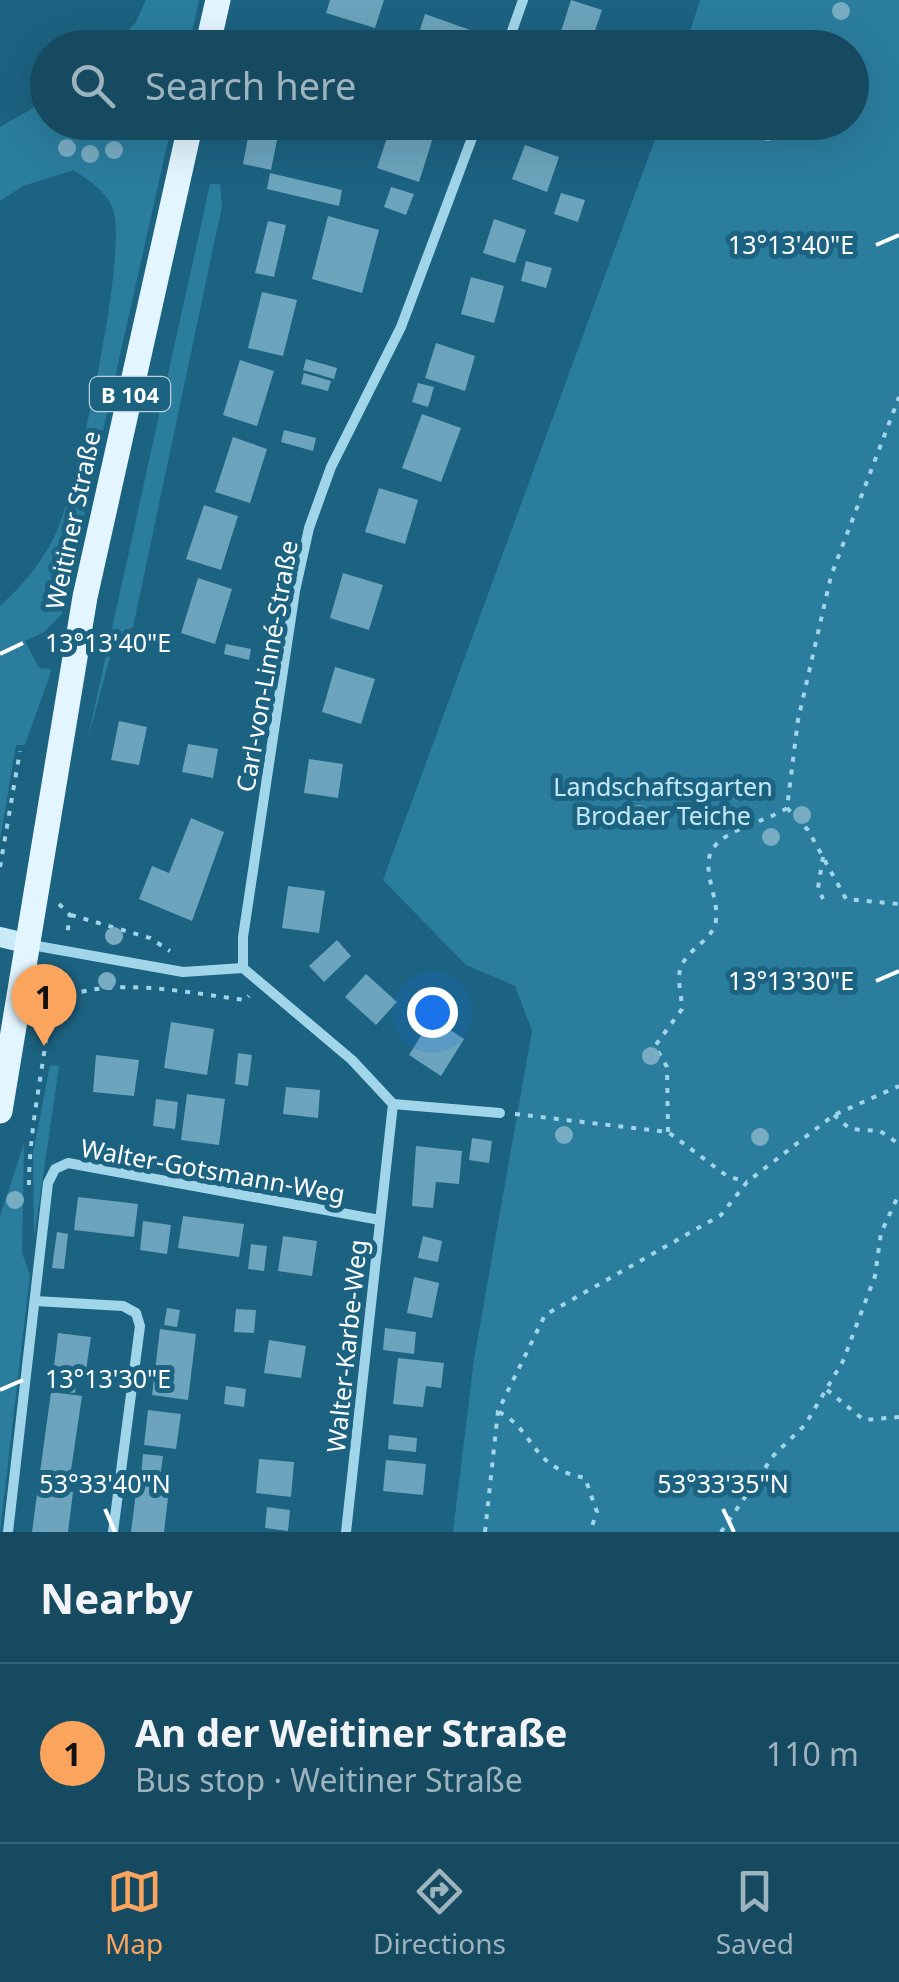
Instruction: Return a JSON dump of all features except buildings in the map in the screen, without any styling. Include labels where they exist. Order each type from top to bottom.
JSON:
[{"type":"main road","points":[[211,30],[218,0]]},
{"type":"main road","name":"Weitiner Straße","points":[[0,1111],[12,940],[187,140]]},
{"type":"street","points":[[513,30],[524,0]]},
{"type":"street","name":"Carl-von-Linné-Straße","points":[[242,968],[243,937],[292,610],[310,528],[330,467],[401,327],[471,140]]},
{"type":"street","points":[[12,940],[184,972],[242,968],[352,1060],[393,1104],[500,1113]]},
{"type":"street","name":"Walter-Karbe-Weg","points":[[346,1532],[393,1104]]},
{"type":"street","name":"Walter-Gotsmann-Weg","points":[[8,1532],[48,1183],[55,1169],[68,1163],[380,1220]]},
{"type":"street","points":[[35,1302],[124,1306],[136,1313],[140,1326],[113,1532]]},
{"type":"path","points":[[899,397],[831,576],[798,720],[788,808],[846,899],[899,904]]},
{"type":"path","points":[[0,867],[20,751]]},
{"type":"path","points":[[668,1132],[667,1067],[654,1046],[682,1009],[678,976],[684,960],[712,933],[716,918],[709,866],[712,849],[727,837],[788,808]]},
{"type":"path","points":[[823,858],[818,874],[823,899]]},
{"type":"path","points":[[70,915],[150,938],[173,953]]},
{"type":"path","points":[[28,1153],[37,1121],[50,1016],[57,1000],[64,952]]},
{"type":"path","points":[[57,1000],[76,992],[120,988],[245,1000],[261,984]]},
{"type":"path","points":[[485,1532],[498,1412],[544,1315],[720,1215],[747,1182],[834,1115],[899,1086]]},
{"type":"path","points":[[500,1113],[668,1132],[727,1176],[747,1182]]},
{"type":"path","points":[[834,1115],[850,1129],[880,1131],[899,1144]]},
{"type":"path","points":[[722,1532],[774,1455],[805,1426],[826,1390],[861,1316],[875,1276],[882,1233],[899,1194]]},
{"type":"path","points":[[826,1390],[864,1420],[899,1417]]},
{"type":"path","points":[[498,1412],[510,1418],[541,1458],[570,1475],[585,1478],[598,1512],[590,1532]]},
{"type":"green space","points":[[146,0],[199,0],[193,30],[128,30]]},
{"type":"green space","name":"Landschaftsgarten Brodaer Teiche","points":[[700,0],[899,0],[899,1532],[453,1532],[474,1359],[532,1031],[515,986],[466,965],[383,880],[655,140],[869,140],[869,30],[690,30]]},
{"type":"green space","points":[[30,110],[30,140],[168,140],[62,614],[44,632],[25,641],[39,668],[52,669],[25,745],[16,745],[0,840],[0,606],[38,564],[65,510],[98,374],[116,238],[114,213],[108,199],[74,170],[23,186],[0,201],[0,127]]},
{"type":"green space","points":[[210,184],[220,184],[222,206],[133,627],[114,642],[87,742]]},
{"type":"green space","points":[[50,1065],[59,1066],[34,1238],[33,1154]]},
{"type":"green space","points":[[24,1144],[22,1253],[30,1275],[0,1532],[0,1216]]},
{"type":"place","name":"An der Weitiner Straße","points":[[44,1046]]}]
